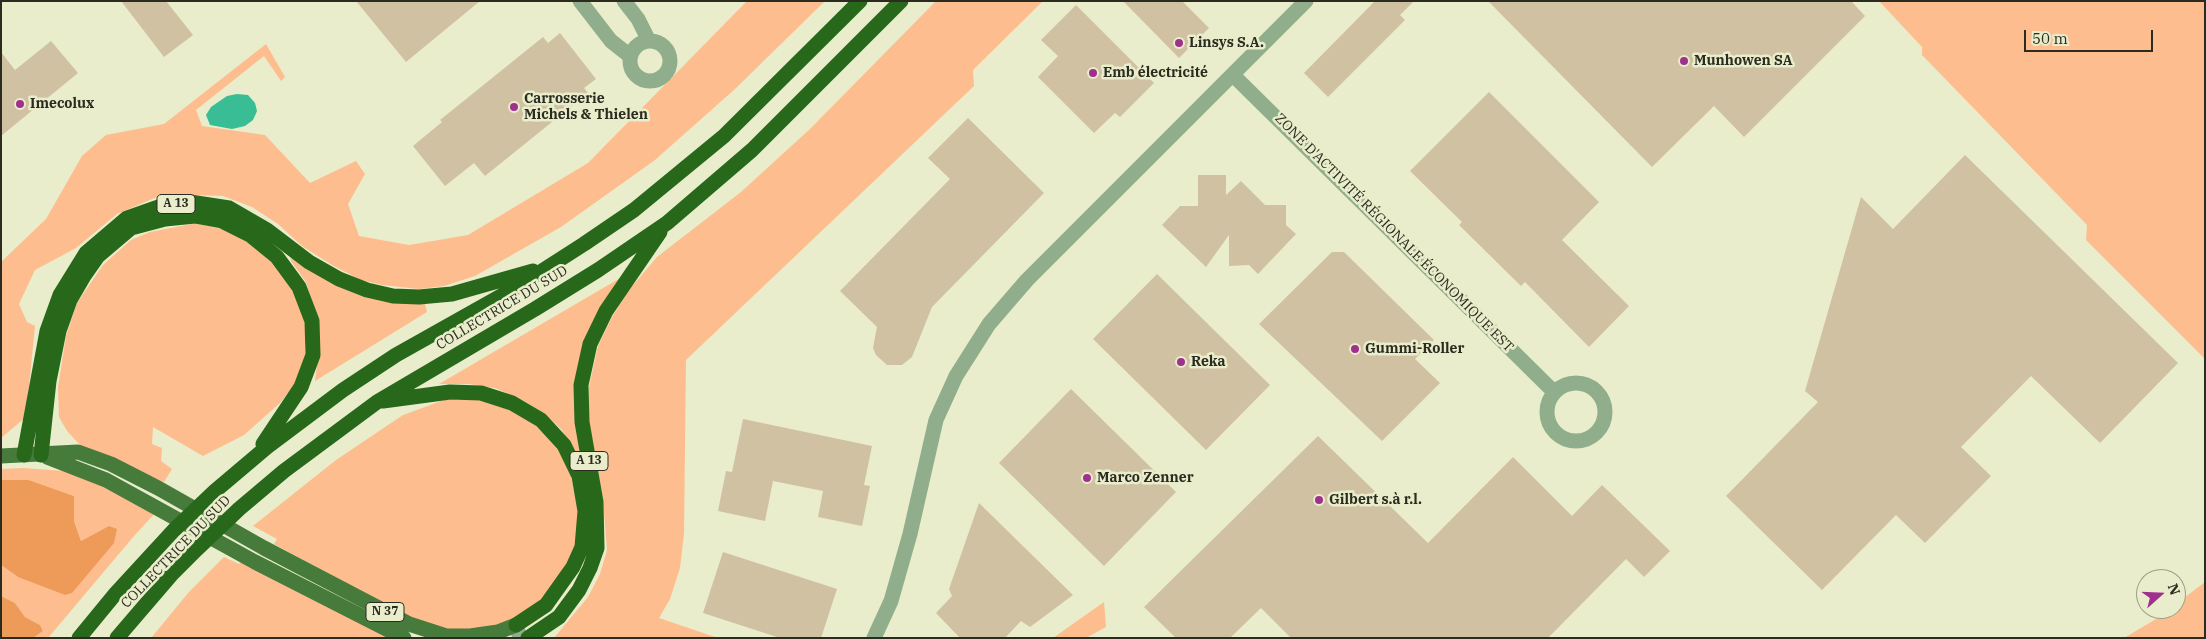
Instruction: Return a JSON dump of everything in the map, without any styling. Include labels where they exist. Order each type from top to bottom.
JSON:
[{"type":"highway","name":"COLLECTRICE DU SUD","points":[[79,638],[116,593],[174,530],[215,491],[290,429],[396,355],[552,265],[634,210],[688,167],[757,106],[860,1]]},
{"type":"highway","name":"COLLECTRICE DU SUD","points":[[117,638],[171,575],[239,509],[284,471],[377,402],[535,309],[598,270],[667,223],[758,144],[902,1]]},
{"type":"highway","name":"A 13","points":[[24,455],[47,331],[60,296],[86,253],[126,218],[161,206],[190,202],[229,208],[267,230],[309,262],[339,279],[366,290],[393,296],[418,297],[452,294],[552,265]]},
{"type":"highway","name":"A 13","points":[[41,455],[50,381],[59,331],[70,300],[84,276],[98,256],[131,228],[165,219],[195,216],[222,221],[250,234],[277,257],[299,287],[312,321],[312,356],[301,387],[249,464]]},
{"type":"highway","name":"A 13","points":[[528,638],[559,617],[580,590],[597,548],[596,502],[582,422],[582,384],[590,344],[606,311],[667,223]]},
{"type":"highway","name":"A 13","points":[[377,402],[450,392],[481,393],[512,403],[540,420],[564,445],[579,476],[585,511],[582,547],[573,567],[546,605],[518,632]]},
{"type":"main road","name":"N 37","points":[[1,456],[78,452],[111,464],[158,488],[264,548],[409,624],[446,636],[518,632]]},
{"type":"main road","name":"N 37","points":[[41,455],[106,480],[255,562],[404,638]]},
{"type":"street","points":[[580,1],[611,40],[630,56],[632,69],[641,79],[654,81],[666,74],[670,62],[670,55],[662,44],[649,41],[637,45],[630,56]]},
{"type":"street","points":[[624,1],[638,18],[649,41]]},
{"type":"street","points":[[874,638],[891,601],[897,582],[936,420],[956,376],[990,324],[1027,280],[1306,1]]},
{"type":"street","name":"ZONE D'ACTIVITÉ RÉGIONALE ÉCONOMIQUE EST","points":[[1234,75],[1554,392]]},
{"type":"shaded area","points":[[747,1],[825,1],[735,89],[655,160],[561,227],[475,276],[444,286],[419,289],[382,285],[361,280],[302,246],[278,224],[252,207],[223,196],[164,194],[117,214],[76,248],[35,270],[19,304],[27,322],[35,326],[26,417],[1,438],[1,262],[46,219],[82,156],[106,135],[164,124],[266,44],[285,77],[281,81],[264,56],[196,110],[202,126],[265,135],[310,183],[356,161],[365,174],[348,204],[359,236],[409,245],[468,235],[588,163]]},
{"type":"shaded area","points":[[936,1],[1043,1],[973,70],[974,86],[686,360],[684,533],[680,568],[670,599],[659,618],[718,638],[554,638],[588,597],[600,574],[607,550],[603,500],[589,423],[589,387],[598,346],[612,317],[629,290],[657,257],[741,192],[810,129]]},
{"type":"shaded area","points":[[1879,1],[2205,1],[2205,359],[2086,240],[2087,225],[1922,55],[1922,47]]},
{"type":"shaded area","points":[[237,94],[248,95],[255,103],[257,111],[253,120],[245,126],[232,129],[210,125],[206,115],[211,107],[227,96]]},
{"type":"shaded area","points":[[197,223],[225,230],[248,242],[273,263],[295,290],[305,323],[305,355],[294,385],[280,403],[244,435],[203,456],[153,427],[152,444],[162,448],[161,461],[172,469],[164,482],[81,446],[67,431],[59,417],[58,387],[66,336],[77,303],[103,265],[131,240],[150,232]]},
{"type":"shaded area","points":[[290,254],[392,302],[425,304],[427,312],[315,381],[318,356],[318,320],[306,282],[291,261]]},
{"type":"shaded area","points":[[622,277],[583,355],[585,471],[562,430],[545,414],[524,401],[495,388],[469,384],[439,384]]},
{"type":"shaded area","points":[[479,399],[509,408],[536,425],[559,448],[571,476],[578,509],[577,544],[568,564],[542,600],[514,620],[496,626],[447,631],[412,619],[274,544],[277,539],[253,526],[336,460],[403,415],[444,400]]},
{"type":"shaded area","points":[[23,468],[65,471],[105,484],[156,512],[48,638],[33,638],[43,631],[40,625],[25,617],[15,603],[1,596],[1,565],[18,577],[109,526],[81,541],[74,521],[74,496],[29,480],[1,480],[1,469]]},
{"type":"shaded area","points":[[1,480],[29,480],[74,496],[74,521],[81,541],[109,526],[117,529],[114,543],[72,593],[65,595],[18,577],[1,565]]},
{"type":"shaded area","points":[[224,557],[239,564],[243,560],[388,638],[151,638],[189,592]]},
{"type":"shaded area","points":[[2205,582],[2205,638],[2124,638],[2156,619],[2186,619],[2186,596]]},
{"type":"shaded area","points":[[1,596],[15,603],[25,617],[40,625],[43,631],[33,638],[1,638]]},
{"type":"shaded area","points":[[1104,602],[1106,627],[1086,638],[1053,638]]},
{"type":"building","points":[[121,1],[166,1],[193,35],[164,57]]},
{"type":"building","points":[[356,1],[480,1],[406,62]]},
{"type":"building","name":"Linsys S.A.","points":[[1123,1],[1182,1],[1209,28],[1179,58]]},
{"type":"building","points":[[1375,1],[1414,1],[1400,15],[1405,20],[1328,97],[1304,73]]},
{"type":"building","name":"Munhowen SA","points":[[1488,1],[1851,1],[1865,16],[1744,137],[1714,106],[1652,167]]},
{"type":"building","name":"Emb électricité","points":[[1076,5],[1154,83],[1120,117],[1115,113],[1094,133],[1038,77],[1058,56],[1041,40]]},
{"type":"building","name":"Carrosserie Michels & Thielen","points":[[560,33],[596,79],[584,88],[588,93],[485,176],[474,163],[445,186],[413,146],[442,122],[440,120],[543,37],[548,43]]},
{"type":"building","name":"Imecolux","points":[[51,41],[78,73],[1,136],[1,52],[15,70]]},
{"type":"building","points":[[1489,92],[1599,202],[1562,240],[1629,306],[1589,347],[1525,282],[1521,286],[1459,225],[1462,222],[1410,171]]},
{"type":"building","points":[[968,118],[1044,193],[932,307],[912,357],[902,365],[887,365],[876,355],[873,348],[877,327],[840,291],[950,179],[928,158]]},
{"type":"building","points":[[1965,155],[2178,363],[2100,443],[2031,376],[1961,447],[1991,476],[1925,543],[1896,515],[1822,590],[1726,496],[1818,402],[1805,391],[1861,197],[1893,229]]},
{"type":"building","points":[[1198,175],[1226,175],[1226,195],[1241,181],[1265,205],[1286,205],[1286,225],[1296,234],[1258,274],[1249,265],[1229,266],[1229,235],[1206,267],[1162,225],[1180,206],[1198,206]]},
{"type":"building","name":"Gummi-Roller","points":[[1332,252],[1344,252],[1434,340],[1415,359],[1440,383],[1382,441],[1259,324]]},
{"type":"building","name":"Reka","points":[[1157,274],[1270,385],[1206,450],[1093,339]]},
{"type":"building","name":"Marco Zenner","points":[[1071,389],[1176,492],[1104,566],[999,463]]},
{"type":"building","points":[[743,419],[872,446],[864,485],[870,486],[862,526],[818,517],[823,491],[773,481],[765,521],[718,511],[726,471],[732,472]]},
{"type":"building","name":"Gilbert s.à r.l.","points":[[1318,436],[1428,543],[1513,457],[1572,516],[1602,485],[1670,551],[1644,577],[1626,559],[1548,638],[1291,638],[1261,608],[1230,638],[1176,638],[1144,607]]},
{"type":"building","points":[[979,503],[1073,595],[1030,627],[1021,621],[1005,638],[960,638],[936,613],[952,596],[949,589]]},
{"type":"building","points":[[723,552],[837,589],[821,638],[780,638],[703,613]]},
{"type":"place","name":"Linsys S.A.","points":[[1179,43]]},
{"type":"place","name":"Munhowen SA","points":[[1684,61]]},
{"type":"place","name":"Emb électricité","points":[[1093,73]]},
{"type":"place","name":"Imecolux","points":[[20,104]]},
{"type":"place","name":"Carrosserie Michels & Thielen","points":[[514,107]]},
{"type":"place","name":"Gummi-Roller","points":[[1355,349]]},
{"type":"place","name":"Reka","points":[[1181,362]]},
{"type":"place","name":"Marco Zenner","points":[[1087,478]]},
{"type":"place","name":"Gilbert s.à r.l.","points":[[1319,500]]}]
